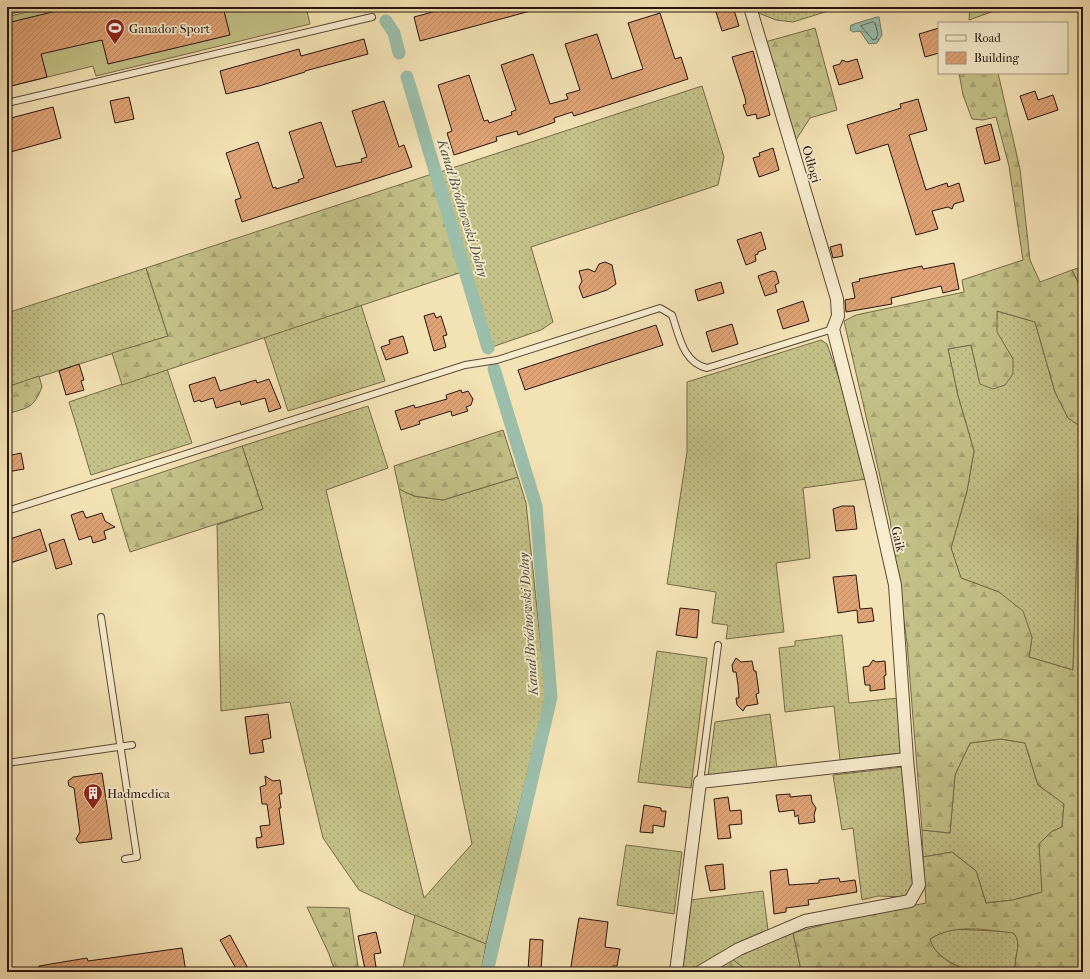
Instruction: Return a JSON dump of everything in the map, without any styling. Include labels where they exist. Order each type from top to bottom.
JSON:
[{"type":"street","name":"Odłogi","points":[[750,7],[837,299],[838,316],[833,329]]},
{"type":"street","name":"Gaik","points":[[700,972],[739,949],[805,921],[910,901],[919,885],[906,759],[895,585],[871,478],[833,329]]},
{"type":"street","points":[[676,972],[700,782],[906,759]]},
{"type":"lane","points":[[7,11],[25,7]]},
{"type":"lane","points":[[7,103],[372,17]]},
{"type":"lane","points":[[7,512],[450,370],[497,360],[660,308],[672,315],[686,355],[698,366],[707,368],[833,329]]},
{"type":"lane","points":[[102,617],[137,857],[125,859]]},
{"type":"lane","points":[[700,782],[718,646]]},
{"type":"lane","points":[[7,763],[132,746]]},
{"type":"green space","name":"Ganador Sport","points":[[47,7],[306,7],[310,24],[96,76],[93,66],[7,87],[7,17]]},
{"type":"green space","points":[[754,7],[841,7],[793,22],[776,20],[756,12]]},
{"type":"green space","points":[[970,7],[1005,7],[969,20]]},
{"type":"green space","points":[[815,28],[837,110],[810,118],[794,143],[765,42]]},
{"type":"green space","points":[[959,74],[998,74],[1020,169],[1030,260],[1040,282],[1072,270],[1083,293],[1083,428],[1068,418],[1055,392],[1035,322],[997,311],[997,332],[1013,359],[1013,374],[1005,385],[993,389],[980,384],[971,345],[948,349],[958,396],[974,451],[967,491],[951,548],[961,578],[999,592],[1023,611],[1032,637],[1029,657],[1073,670],[1078,517],[1083,507],[1083,972],[1016,972],[1015,962],[1018,941],[1013,933],[981,929],[960,929],[940,934],[930,939],[937,952],[945,959],[959,967],[978,972],[797,972],[801,970],[793,933],[843,919],[926,903],[923,857],[952,852],[976,871],[986,903],[1013,900],[1042,892],[1039,844],[1051,832],[1062,827],[1064,804],[1038,785],[1025,743],[1001,739],[970,743],[955,775],[950,833],[922,830],[907,643],[890,520],[844,321],[856,315],[964,292],[962,280],[1023,260],[1009,166],[996,117],[983,120],[972,119],[963,95]]},
{"type":"green space","points":[[702,86],[724,157],[718,185],[531,247],[553,322],[541,330],[492,347],[440,172]]},
{"type":"green space","points":[[432,174],[462,272],[122,385],[112,353],[168,336],[146,268]]},
{"type":"green space","points":[[1083,266],[1083,293],[1072,270]]},
{"type":"green space","points":[[146,268],[168,336],[7,387],[7,313]]},
{"type":"green space","points":[[361,305],[385,381],[288,411],[264,337]]},
{"type":"green space","points":[[997,311],[1035,322],[1055,392],[1068,418],[1083,428],[1083,507],[1078,517],[1073,670],[1029,657],[1032,637],[999,592],[961,578],[951,548],[967,491],[974,451],[958,396],[948,349],[971,345],[980,384],[1013,359],[996,332]]},
{"type":"green space","points":[[821,340],[827,344],[843,390],[866,479],[803,488],[810,558],[776,563],[784,632],[726,639],[728,625],[712,623],[716,592],[667,584],[687,452],[687,382]]},
{"type":"green space","points":[[167,369],[192,443],[91,475],[69,402]]},
{"type":"green space","points":[[39,376],[42,387],[36,400],[25,408],[7,414],[7,387]]},
{"type":"green space","points":[[368,406],[388,468],[326,490],[424,898],[472,844],[399,489],[414,496],[443,500],[518,477],[526,503],[546,696],[486,944],[406,912],[359,890],[323,838],[290,702],[221,711],[217,525],[263,509],[242,446]]},
{"type":"green space","points":[[503,430],[518,477],[443,500],[414,496],[399,489],[394,466]]},
{"type":"green space","points":[[242,446],[263,509],[130,552],[111,489]]},
{"type":"green space","points":[[842,635],[849,703],[899,698],[902,753],[840,760],[834,706],[785,712],[779,648],[795,646],[795,641]]},
{"type":"green space","points":[[657,651],[707,658],[691,788],[638,782]]},
{"type":"green space","points":[[770,714],[777,768],[708,776],[715,722]]},
{"type":"green space","points":[[1001,739],[1025,743],[1038,785],[1064,803],[1062,827],[1051,832],[1039,844],[1043,892],[1013,900],[986,903],[976,871],[952,852],[923,857],[922,830],[950,833],[955,775],[970,743]]},
{"type":"green space","points":[[903,767],[913,889],[905,897],[878,896],[862,900],[853,828],[842,830],[833,775]]},
{"type":"green space","points":[[626,845],[682,852],[674,914],[617,905]]},
{"type":"green space","points":[[763,891],[768,930],[709,961],[692,972],[682,972],[690,900]]},
{"type":"green space","points":[[307,907],[349,908],[359,972],[335,972],[329,954]]},
{"type":"green space","points":[[415,915],[486,944],[481,972],[402,972]]},
{"type":"green space","points":[[954,929],[1013,932],[1018,941],[1015,962],[1016,972],[979,972],[949,962],[937,952],[930,939],[940,933]]},
{"type":"green space","points":[[793,933],[801,970],[797,972],[745,972],[744,969],[731,958]]},
{"type":"green space","points":[[731,958],[745,969],[745,972],[708,972]]},
{"type":"water","points":[[879,17],[882,35],[877,43],[869,44],[860,31],[853,32],[850,30],[851,25]]},
{"type":"building","name":"Ganador Sport","points":[[73,7],[223,7],[230,35],[108,64],[102,40],[41,54],[47,77],[7,87],[7,23]]},
{"type":"building","points":[[451,7],[533,7],[534,10],[420,41],[414,17]]},
{"type":"building","points":[[733,7],[739,26],[722,31],[715,9]]},
{"type":"building","points":[[660,13],[675,59],[681,57],[688,79],[574,116],[572,112],[554,118],[555,122],[518,135],[517,131],[496,137],[497,141],[454,155],[447,133],[452,131],[438,85],[469,75],[484,121],[488,120],[489,123],[512,115],[511,112],[516,110],[501,65],[533,54],[550,104],[568,99],[566,94],[580,90],[565,44],[597,34],[612,79],[643,69],[628,23]]},
{"type":"building","points":[[938,28],[938,53],[925,57],[919,34]]},
{"type":"building","points":[[364,39],[368,54],[305,71],[259,86],[226,94],[220,71],[299,49],[301,56]]},
{"type":"building","points":[[753,51],[770,115],[757,119],[756,114],[747,116],[743,105],[746,104],[745,98],[732,57]]},
{"type":"building","points":[[857,59],[863,78],[839,85],[833,66],[840,64],[842,60],[847,62]]},
{"type":"building","points":[[1035,91],[1038,100],[1053,95],[1058,110],[1028,120],[1020,96]]},
{"type":"building","points":[[129,97],[134,119],[115,123],[110,101]]},
{"type":"building","points":[[918,99],[927,130],[909,135],[926,190],[947,183],[948,187],[959,183],[964,201],[954,204],[952,209],[948,207],[932,211],[938,229],[916,235],[888,144],[856,154],[847,125],[901,108],[900,104]]},
{"type":"building","points":[[384,101],[399,147],[404,145],[412,167],[242,222],[235,200],[241,198],[226,153],[258,142],[273,188],[276,187],[276,189],[299,182],[298,180],[304,178],[289,132],[321,122],[336,167],[362,162],[361,159],[367,157],[352,111]]},
{"type":"building","points":[[53,107],[61,138],[7,153],[7,119]]},
{"type":"building","points":[[991,124],[1000,160],[985,164],[976,128]]},
{"type":"building","points":[[773,148],[779,170],[759,177],[753,158],[760,156],[759,153]]},
{"type":"building","points":[[761,232],[766,249],[755,255],[756,261],[746,265],[737,240]]},
{"type":"building","points":[[841,244],[843,256],[833,258],[830,247]]},
{"type":"building","points":[[605,262],[612,265],[616,284],[607,290],[583,298],[579,287],[582,281],[579,271],[588,269],[595,272],[599,264]]},
{"type":"building","points":[[954,263],[959,289],[943,293],[941,286],[891,298],[892,304],[846,312],[845,300],[855,298],[852,283],[860,281],[859,279],[922,266],[923,269]]},
{"type":"building","points":[[772,271],[776,272],[779,283],[775,285],[777,292],[765,296],[758,276]]},
{"type":"building","points":[[721,282],[724,293],[698,301],[695,290]]},
{"type":"building","points":[[803,301],[809,321],[783,329],[777,310]]},
{"type":"building","points":[[434,313],[436,318],[441,316],[447,335],[443,336],[446,347],[434,351],[424,316]]},
{"type":"building","points":[[732,324],[738,344],[712,352],[706,332]]},
{"type":"building","points":[[656,325],[663,345],[525,390],[518,370]]},
{"type":"building","points":[[403,336],[408,353],[386,360],[381,347],[390,344],[389,340]]},
{"type":"building","points":[[79,364],[84,380],[81,381],[84,390],[66,395],[59,371]]},
{"type":"building","points":[[215,377],[220,391],[256,380],[257,383],[269,379],[281,408],[269,412],[265,398],[241,405],[240,401],[216,408],[213,398],[201,402],[200,400],[194,402],[189,385]]},
{"type":"building","points":[[461,390],[462,393],[468,391],[473,399],[471,405],[466,407],[468,411],[452,416],[451,411],[419,421],[420,424],[401,430],[395,411],[414,405],[415,408],[447,399],[446,395]]},
{"type":"building","points":[[21,453],[24,469],[7,472],[7,456]]},
{"type":"building","points":[[842,506],[854,506],[857,529],[836,531],[833,509]]},
{"type":"building","points":[[83,511],[86,518],[102,513],[105,521],[115,527],[104,531],[106,539],[93,543],[91,536],[79,540],[71,515]]},
{"type":"building","points":[[40,529],[47,551],[7,564],[7,540]]},
{"type":"building","points":[[64,539],[72,564],[56,569],[49,544]]},
{"type":"building","points":[[856,575],[860,609],[872,608],[874,621],[858,623],[857,610],[838,613],[833,577]]},
{"type":"building","points":[[680,608],[699,610],[697,638],[676,635]]},
{"type":"building","points":[[736,658],[741,662],[752,661],[754,671],[756,671],[759,693],[756,694],[758,704],[746,706],[743,711],[737,705],[736,698],[739,698],[738,685],[736,672],[733,672],[732,665]]},
{"type":"building","points":[[873,660],[876,662],[885,661],[885,689],[870,691],[870,685],[865,685],[863,667],[869,666]]},
{"type":"building","points":[[268,714],[271,738],[262,740],[264,752],[250,754],[245,717]]},
{"type":"building","name":"Hadmedica","points":[[102,773],[112,839],[79,843],[76,839],[80,832],[74,788],[69,786],[68,781],[73,777]]},
{"type":"building","points":[[265,776],[273,781],[280,780],[282,794],[279,794],[281,808],[279,808],[284,844],[257,848],[256,838],[262,837],[260,826],[270,825],[267,804],[262,804],[260,787],[266,785]]},
{"type":"building","points":[[790,794],[790,797],[811,795],[812,802],[816,808],[814,815],[815,822],[799,824],[798,815],[795,817],[794,810],[779,812],[776,795]]},
{"type":"building","points":[[728,797],[730,811],[741,810],[742,824],[729,825],[731,838],[718,839],[714,799]]},
{"type":"building","points":[[644,805],[661,808],[661,811],[666,811],[664,827],[653,825],[653,833],[640,832]]},
{"type":"building","points":[[723,864],[725,889],[710,891],[705,866]]},
{"type":"building","points":[[787,869],[789,885],[819,883],[819,880],[839,878],[840,882],[855,880],[857,892],[808,900],[809,905],[786,908],[786,912],[774,914],[770,871]]},
{"type":"building","points":[[579,918],[608,922],[605,947],[620,949],[617,966],[613,966],[612,972],[570,972]]},
{"type":"building","points":[[376,932],[381,953],[374,954],[376,967],[365,969],[358,936]]},
{"type":"building","points":[[230,935],[250,972],[238,972],[220,940]]},
{"type":"building","points":[[530,939],[543,940],[541,971],[528,971]]},
{"type":"building","points":[[182,948],[186,972],[40,972],[39,966],[87,958],[88,961]]},
{"type":"waterway","name":"Kanał Bródnowski Dolny","points":[[386,21],[394,33],[399,53]]},
{"type":"waterway","name":"Kanał Bródnowski Dolny","points":[[407,77],[488,348]]},
{"type":"waterway","name":"Kanał Bródnowski Dolny","points":[[487,972],[551,697],[536,506],[494,369]]},
{"type":"place","name":"Ganador Sport","points":[[115,45]]},
{"type":"place","name":"Hadmedica","points":[[93,810]]}]
